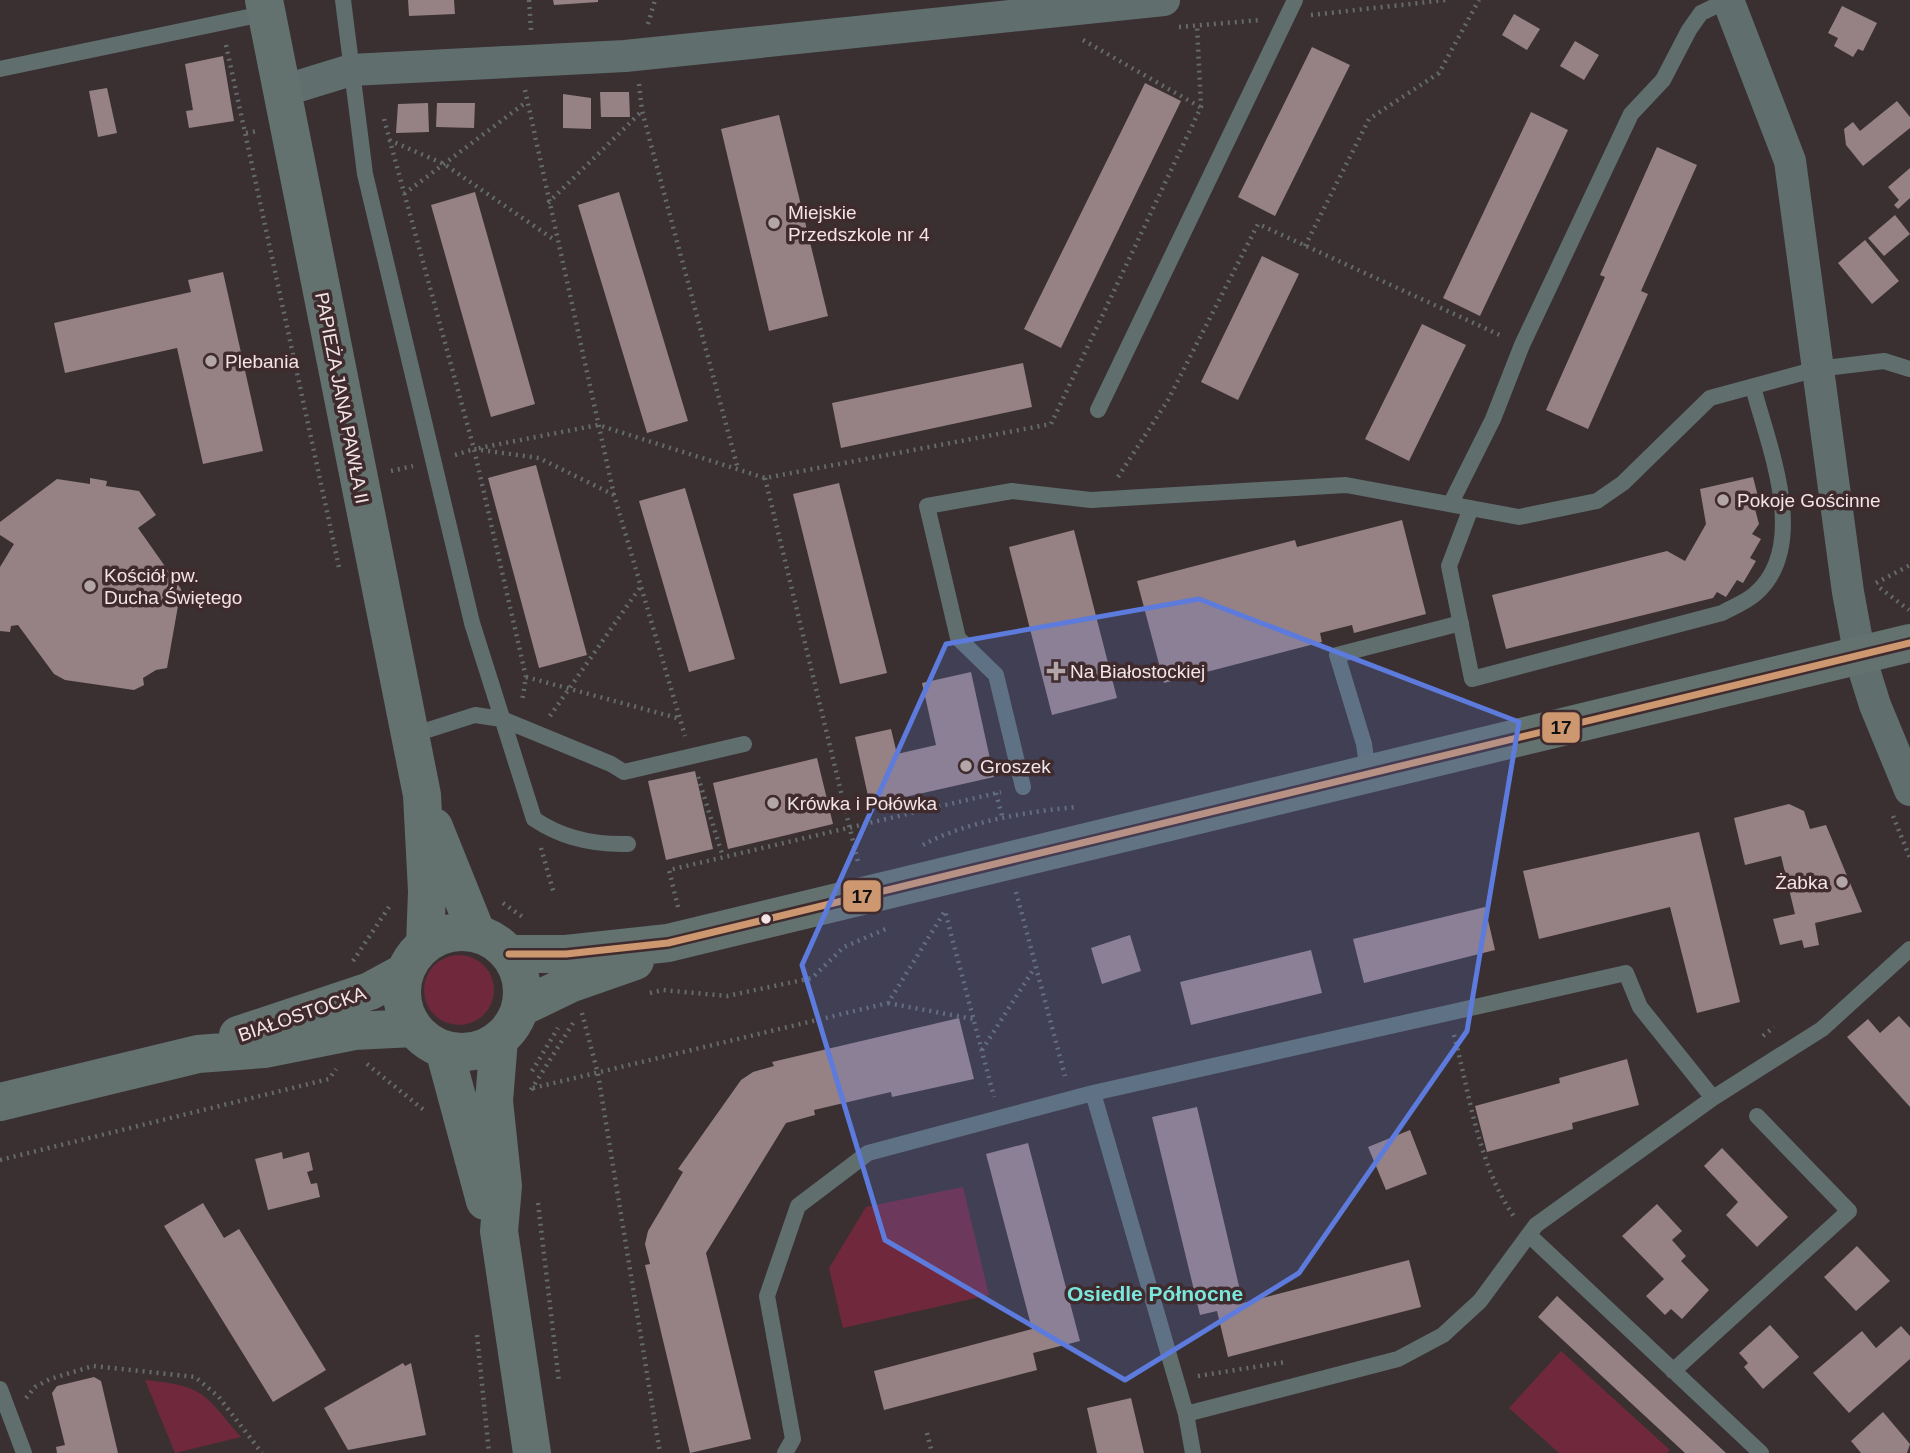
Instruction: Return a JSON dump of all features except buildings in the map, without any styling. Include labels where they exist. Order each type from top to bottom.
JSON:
[{"type":"main road","name":"PAPIEŻA JANA PAWŁA II","points":[[265,7],[422,795],[427,891],[415,958]]},
{"type":"main road","points":[[509,954],[553,955],[1368,773],[1860,657],[1910,642]]},
{"type":"main road","name":"PAPIEŻA JANA PAWŁA II","points":[[422,795],[477,934]]},
{"type":"main road","points":[[520,1008],[572,983],[626,965],[673,928]]},
{"type":"main road","points":[[429,1039],[464,1052],[482,1048],[499,1039],[512,1025],[520,1008],[522,989],[518,971],[509,954],[495,941],[477,934],[450,934],[415,958],[403,1001],[480,1118],[503,1186],[499,1231],[532,1453]]},
{"type":"main road","name":"BIAŁOSTOCKA","points":[[198,1054],[253,1028],[370,991],[415,958]]},
{"type":"main road","name":"BIAŁOSTOCKA","points":[[0,1102],[198,1054],[264,1049],[354,1031],[429,1039]]},
{"type":"main road","points":[[480,1118],[499,1039]]},
{"type":"street","points":[[281,88],[299,86],[351,69],[625,57],[1164,0]]},
{"type":"street","points":[[1728,0],[1790,161],[1848,592],[1860,657],[1875,705],[1910,790]]},
{"type":"lane","points":[[343,0],[368,187],[472,623],[534,818],[546,827],[595,845],[628,844]]},
{"type":"lane","points":[[1098,410],[1295,0]]},
{"type":"lane","points":[[1451,503],[1493,419],[1522,345],[1631,114],[1663,80],[1701,13],[1728,0]]},
{"type":"lane","points":[[0,69],[220,22],[265,7]]},
{"type":"lane","points":[[1023,787],[996,675],[958,638],[927,506],[1012,491],[1104,499],[1346,485],[1519,517],[1597,501],[1623,483],[1710,398],[1817,369],[1884,361],[1910,369]]},
{"type":"lane","points":[[1471,508],[1449,566],[1472,679],[1722,613],[1756,593],[1778,562],[1783,526],[1783,497],[1753,387]]},
{"type":"lane","points":[[1368,773],[1364,744],[1337,656],[1461,623]]},
{"type":"lane","points":[[410,736],[475,715],[502,719],[611,764],[624,772],[744,744]]},
{"type":"lane","points":[[1186,1414],[1398,1359],[1443,1335],[1480,1301],[1525,1231],[1713,1098],[1822,1029],[1910,948]]},
{"type":"lane","points":[[785,1453],[793,1439],[767,1296],[798,1206],[868,1153],[1093,1093],[1626,973],[1640,1007],[1713,1098]]},
{"type":"lane","points":[[1093,1093],[1186,1414],[1193,1453]]},
{"type":"lane","points":[[1673,1371],[1849,1211],[1757,1116]]},
{"type":"lane","points":[[1525,1231],[1761,1453]]},
{"type":"lane","points":[[0,1390],[24,1453]]},
{"type":"path","points":[[1305,246],[1369,118],[1439,73],[1479,0]]},
{"type":"path","points":[[220,22],[342,579]]},
{"type":"path","points":[[474,449],[598,425],[765,478],[1051,424],[1200,107],[1197,26]]},
{"type":"path","points":[[1077,36],[1200,107]]},
{"type":"path","points":[[639,84],[642,111],[738,470]]},
{"type":"path","points":[[525,90],[525,103],[614,495],[723,857]]},
{"type":"path","points":[[404,194],[525,103]]},
{"type":"path","points":[[381,108],[474,449],[526,677],[517,725]]},
{"type":"path","points":[[548,203],[642,111]]},
{"type":"path","points":[[389,140],[444,164],[557,241]]},
{"type":"path","points":[[1104,499],[1168,400],[1258,224],[1522,345]]},
{"type":"path","points":[[474,449],[539,458],[614,495]]},
{"type":"path","points":[[765,478],[858,863]]},
{"type":"path","points":[[1910,565],[1874,584],[1910,610]]},
{"type":"path","points":[[536,733],[641,586]]},
{"type":"path","points":[[526,677],[681,719]]},
{"type":"path","points":[[673,928],[670,870],[850,825],[1023,787]]},
{"type":"path","points":[[996,793],[1003,820]]},
{"type":"path","points":[[534,818],[554,894]]},
{"type":"path","points":[[1015,888],[1071,1099]]},
{"type":"path","points":[[888,1003],[945,911],[1000,1118]]},
{"type":"path","points":[[640,996],[663,990],[727,996],[812,978],[844,947],[891,926]]},
{"type":"path","points":[[982,1050],[1036,966]]},
{"type":"path","points":[[532,1088],[888,1003],[974,1019]]},
{"type":"path","points":[[360,1059],[423,1110],[444,1121],[517,1111],[581,1011],[593,1008]]},
{"type":"path","points":[[581,1011],[598,1074],[660,1453]]},
{"type":"path","points":[[1449,1014],[1489,1170],[1500,1196],[1525,1231]]},
{"type":"path","points":[[527,1081],[561,1023]]},
{"type":"path","points":[[1754,1044],[1774,1027]]},
{"type":"path","points":[[0,1160],[329,1079],[343,1060]]},
{"type":"path","points":[[537,1196],[560,1388]]},
{"type":"path","points":[[476,1323],[489,1453]]},
{"type":"path","points":[[1176,1380],[1297,1360]]},
{"type":"path","points":[[11,1418],[35,1387],[93,1366],[195,1377],[218,1396],[263,1452]]},
{"type":"path","points":[[927,1433],[932,1453]]},
{"type":"highlighted area","points":[[1199,599],[1519,722],[1467,1031],[1299,1273],[1125,1380],[885,1240],[802,965],[946,644]]},
{"type":"shaded area","points":[[459,955],[484,965],[494,990],[484,1015],[459,1025],[434,1015],[424,990],[434,965]]},
{"type":"shaded area","points":[[963,1187],[989,1295],[843,1328],[829,1268],[866,1207]]},
{"type":"shaded area","points":[[1561,1351],[1670,1450],[1667,1453],[1559,1453],[1509,1408]]},
{"type":"shaded area","points":[[145,1380],[180,1385],[201,1394],[241,1437],[175,1453]]},
{"type":"transit line","name":"17","points":[[509,954],[566,954],[668,943],[1910,643]]},
{"type":"place","name":"Miejskie Przedszkole nr 4","points":[[774,223]]},
{"type":"place","name":"Plebania","points":[[211,361]]},
{"type":"place","name":"Pokoje Gościnne","points":[[1723,500]]},
{"type":"place","name":"Kościół pw. Ducha Świętego","points":[[90,586]]},
{"type":"place","name":"Na Białostockiej","points":[[1056,671]]},
{"type":"place","name":"Groszek","points":[[966,766]]},
{"type":"place","name":"Krówka i Połówka","points":[[773,803]]},
{"type":"place","name":"Żabka","points":[[1842,882]]},
{"type":"district","name":"Osiedle Północne","points":[[1155,1293]]}]
